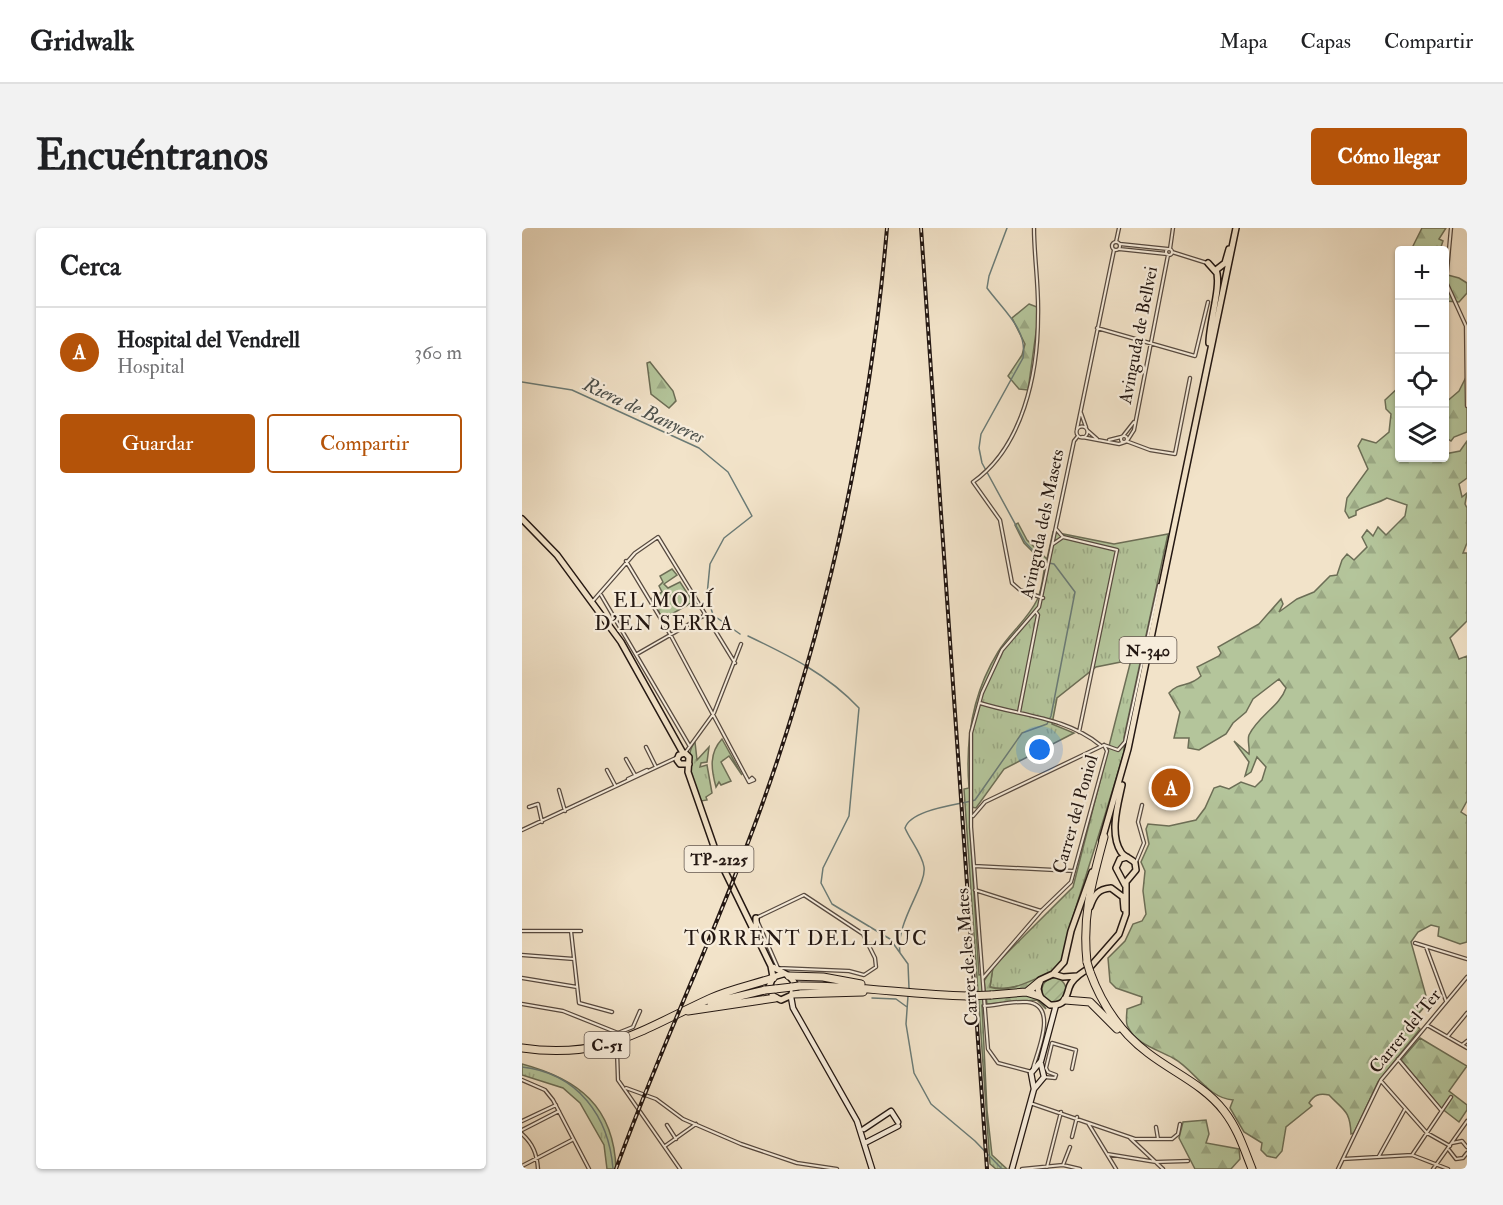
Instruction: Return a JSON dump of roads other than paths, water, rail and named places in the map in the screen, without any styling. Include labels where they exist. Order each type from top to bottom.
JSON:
[{"type":"highway","name":"N-340","points":[[1104,837],[1086,902],[1084,928],[1089,968],[1112,1017],[1128,1036],[1148,1053],[1211,1096],[1234,1124],[1247,1157],[1249,1169]]},
{"type":"highway","points":[[786,975],[847,980],[896,992]]},
{"type":"highway","points":[[686,1011],[721,994],[773,978]]},
{"type":"highway","points":[[1026,992],[1039,982]]},
{"type":"highway","name":"C-51","points":[[522,1048],[568,1052],[598,1047],[625,1040],[686,1011],[728,998],[775,988],[794,991],[849,986],[916,994],[967,996],[1026,992],[1039,996]]},
{"type":"highway","points":[[686,1011],[775,998]]},
{"type":"highway","points":[[1065,1000],[1087,1001],[1132,1044],[1148,1053]]},
{"type":"main road","name":"N-340","points":[[1104,837],[1123,769],[1235,228]]},
{"type":"main road","points":[[1221,303],[1219,270],[1225,263],[1231,247]]},
{"type":"main road","points":[[1208,263],[1219,270]]},
{"type":"main road","name":"N-340","points":[[1209,353],[1219,270]]},
{"type":"main road","points":[[522,519],[557,555],[586,594],[595,601],[627,652],[678,748],[684,755]]},
{"type":"main road","points":[[680,764],[684,755]]},
{"type":"main road","points":[[680,764],[684,755]]},
{"type":"main road","name":"TP-2125","points":[[684,755],[717,855],[760,942]]},
{"type":"main road","name":"TP-2125","points":[[680,764],[688,772]]},
{"type":"main road","points":[[1104,837],[1074,921],[1064,962],[1053,974],[1039,982],[1039,996],[1046,1004],[1056,1005],[1065,1000],[1069,988],[1078,976],[1113,943],[1126,914],[1126,882],[1134,873],[1131,860],[1118,846],[1116,821],[1123,769]]},
{"type":"main road","points":[[1113,943],[1122,922],[1126,900],[1121,876],[1116,871],[1116,864],[1120,859],[1131,860]]},
{"type":"main road","points":[[1121,876],[1129,877]]},
{"type":"main road","points":[[1084,928],[1095,895],[1102,889],[1111,888],[1123,897],[1124,910],[1116,936]]},
{"type":"main road","points":[[756,918],[760,942],[773,965],[794,982],[794,991],[783,1000],[775,998],[769,989],[773,978],[773,965]]},
{"type":"main road","points":[[1053,974],[1063,977],[1078,976]]},
{"type":"main road","points":[[773,978],[786,975]]},
{"type":"main road","points":[[1063,977],[1069,988]]},
{"type":"street","points":[[1034,228],[1038,317],[1028,395],[1015,431],[987,472],[973,482],[1000,520],[1012,583],[1020,590],[1042,598]]},
{"type":"street","points":[[1119,228],[1119,249]]},
{"type":"street","name":"Avinguda de Bellvei","points":[[1126,441],[1132,434],[1173,228]]},
{"type":"street","points":[[1451,228],[1446,276],[1448,289],[1466,326],[1467,406]]},
{"type":"street","points":[[1118,243],[1170,250],[1208,263]]},
{"type":"street","name":"Avinguda dels Masets","points":[[1077,429],[1096,328],[1114,250],[1112,245],[1118,243]]},
{"type":"street","points":[[1114,250],[1168,255]]},
{"type":"street","points":[[1096,328],[1195,356],[1208,302]]},
{"type":"street","points":[[1106,441],[1122,437],[1122,441],[1150,450],[1175,454],[1190,378]]},
{"type":"street","name":"Avinguda dels Masets","points":[[1081,413],[1087,428]]},
{"type":"street","name":"Avinguda de Bellvei","points":[[1122,437],[1135,419]]},
{"type":"street","points":[[1080,437],[1077,429],[1081,426],[1087,428],[1097,439]]},
{"type":"street","points":[[1080,437],[1087,435],[1087,428]]},
{"type":"street","points":[[1080,437],[1119,444],[1126,441]]},
{"type":"street","name":"Avinguda dels Masets","points":[[973,816],[971,733],[979,703],[1002,650],[1035,612],[1042,598],[1074,441],[1080,437]]},
{"type":"street","points":[[1056,529],[1063,537],[1117,550],[1079,732]]},
{"type":"street","points":[[979,703],[1051,720],[1102,745],[1118,750],[1125,742],[1173,531]]},
{"type":"street","points":[[1058,539],[1054,536],[1059,533]]},
{"type":"street","points":[[595,601],[626,561],[658,537],[735,663]]},
{"type":"street","points":[[1053,544],[1063,537]]},
{"type":"street","points":[[626,561],[670,634],[748,779]]},
{"type":"street","points":[[600,594],[690,745]]},
{"type":"street","points":[[1019,712],[1038,615],[1035,612]]},
{"type":"street","points":[[636,655],[705,615]]},
{"type":"street","points":[[615,785],[684,755],[714,713],[741,644]]},
{"type":"street","points":[[973,816],[985,802],[1102,745]]},
{"type":"street","name":"Carrer del Poniol","points":[[982,980],[990,967],[1071,882],[1107,751],[1102,745]]},
{"type":"street","points":[[646,747],[656,767]]},
{"type":"street","points":[[626,759],[635,775]]},
{"type":"street","points":[[666,762],[680,764]]},
{"type":"street","points":[[522,830],[656,767]]},
{"type":"street","points":[[607,770],[615,785]]},
{"type":"street","points":[[559,790],[565,811]]},
{"type":"street","points":[[529,807],[538,804],[542,822]]},
{"type":"street","points":[[1131,860],[1138,855],[1144,843],[1138,822],[1142,806]]},
{"type":"street","name":"Carrer de les Mates","points":[[973,816],[980,961],[991,1056],[998,1063],[1025,1072],[1035,1071]]},
{"type":"street","points":[[1131,860],[1138,855]]},
{"type":"street","points":[[974,866],[1074,871]]},
{"type":"street","points":[[975,890],[1041,911]]},
{"type":"street","points":[[804,895],[863,934],[876,962],[873,972],[864,975],[849,971],[783,969],[773,965],[756,918],[804,895]]},
{"type":"street","points":[[522,931],[581,931]]},
{"type":"street","points":[[571,931],[579,1003],[612,1012]]},
{"type":"street","points":[[1414,943],[1467,959]]},
{"type":"street","points":[[1426,947],[1446,1001]]},
{"type":"street","points":[[522,955],[574,959]]},
{"type":"street","points":[[980,961],[983,967],[990,967]]},
{"type":"street","name":"Carrer del Poniol","points":[[981,972],[990,967]]},
{"type":"street","name":"Carrer del Ter","points":[[1338,1169],[1381,1080],[1467,977]]},
{"type":"street","points":[[522,978],[577,987]]},
{"type":"street","points":[[1462,982],[1467,984]]},
{"type":"street","points":[[793,1008],[794,991]]},
{"type":"street","points":[[783,1000],[793,1008],[857,1121],[872,1169]]},
{"type":"street","points":[[984,1006],[1028,1002],[1041,1010],[1044,1019],[1043,1036],[1033,1081],[1034,1089],[1013,1168]]},
{"type":"street","points":[[522,1004],[563,1011],[618,1033],[633,1027],[640,1011]]},
{"type":"street","points":[[1046,1004],[1052,1019]]},
{"type":"street","points":[[1035,1071],[1044,1077],[1055,1078],[1056,1075],[1048,1072],[1046,1068],[1056,1005]]},
{"type":"street","points":[[1448,1036],[1467,1013]]},
{"type":"street","points":[[1427,1025],[1467,1048]]},
{"type":"street","points":[[618,1033],[618,1080],[626,1088],[680,1169]]},
{"type":"street","points":[[1462,1045],[1467,1041]]},
{"type":"street","points":[[1035,1071],[1049,1042]]},
{"type":"street","points":[[1049,1042],[1076,1050],[1072,1069]]},
{"type":"street","points":[[1398,1059],[1441,1111]]},
{"type":"street","points":[[1034,1089],[1044,1077]]},
{"type":"street","points":[[522,1080],[545,1090],[560,1111],[589,1169]]},
{"type":"street","points":[[1381,1080],[1427,1132],[1450,1145],[1463,1142]]},
{"type":"street","points":[[1033,1081],[1040,1082]]},
{"type":"street","points":[[626,1088],[656,1099],[683,1119],[741,1144],[797,1163],[837,1169]]},
{"type":"street","points":[[1412,1155],[1450,1097]]},
{"type":"street","points":[[1030,1103],[1077,1117],[1135,1139],[1172,1139],[1178,1134],[1180,1124]]},
{"type":"street","points":[[522,1121],[556,1105]]},
{"type":"street","points":[[1379,1156],[1405,1108]]},
{"type":"street","points":[[538,1169],[538,1158],[531,1142],[522,1132],[560,1111]]},
{"type":"street","points":[[864,1129],[887,1112],[891,1111],[894,1116],[896,1124],[887,1133],[865,1143]]},
{"type":"street","points":[[1047,1167],[1061,1112]]},
{"type":"street","points":[[1072,1137],[1077,1117]]},
{"type":"street","points":[[1087,1121],[1116,1169]]},
{"type":"street","points":[[1433,1169],[1467,1122]]},
{"type":"street","points":[[665,1146],[696,1124]]},
{"type":"street","points":[[667,1125],[676,1139]]},
{"type":"street","points":[[1156,1127],[1158,1139]]},
{"type":"street","points":[[1460,1131],[1467,1147]]},
{"type":"street","points":[[1128,1136],[1163,1169]]},
{"type":"street","points":[[522,1167],[574,1139]]},
{"type":"street","points":[[1450,1145],[1453,1157]]},
{"type":"street","points":[[1064,1166],[1070,1147]]},
{"type":"street","points":[[1444,1156],[1462,1158],[1467,1153]]},
{"type":"street","points":[[1107,1154],[1156,1162],[1188,1161]]},
{"type":"street","points":[[1343,1159],[1412,1155],[1438,1163],[1448,1169]]},
{"type":"street","points":[[1022,1169],[1064,1166],[1080,1169]]},
{"type":"waterway","points":[[900,953],[902,929],[924,875],[921,857],[905,828],[916,816],[925,812],[975,800],[1022,733],[1047,724],[1051,716],[1075,592],[1054,564],[1044,562],[1025,542],[982,463],[979,448],[981,434],[1023,358],[1024,348],[1018,329],[987,288],[989,276],[1007,228]]},
{"type":"waterway","name":"Riera de Banyeres","points":[[522,382],[572,390],[699,448],[728,472],[752,516],[724,538],[710,564],[707,595],[713,615],[740,634]]},
{"type":"waterway","name":"Riera de Banyeres","points":[[748,636],[821,676],[859,708],[849,816],[823,868],[821,883],[832,904],[890,939],[908,964],[909,988]]},
{"type":"waterway","name":"Riera de Banyeres","points":[[908,996],[906,1024],[914,1073],[931,1104],[975,1141],[1002,1169]]},
{"type":"waterway","points":[[872,998],[896,999],[907,1007]]},
{"type":"waterway","points":[[522,1067],[542,1071],[559,1078],[587,1101],[605,1132],[613,1169]]},
{"type":"railway","points":[[616,1169],[746,848],[787,732],[808,662],[827,591],[858,447],[870,374],[887,228]]},
{"type":"railway","points":[[921,228],[987,1169]]},
{"type":"place","name":"Hospital del Vendrell","points":[[1171,788]]},
{"type":"district","name":"EL MOLÍ D'EN SERRA","points":[[664,612]]},
{"type":"district","name":"TORRENT DEL LLUC","points":[[806,938]]}]
